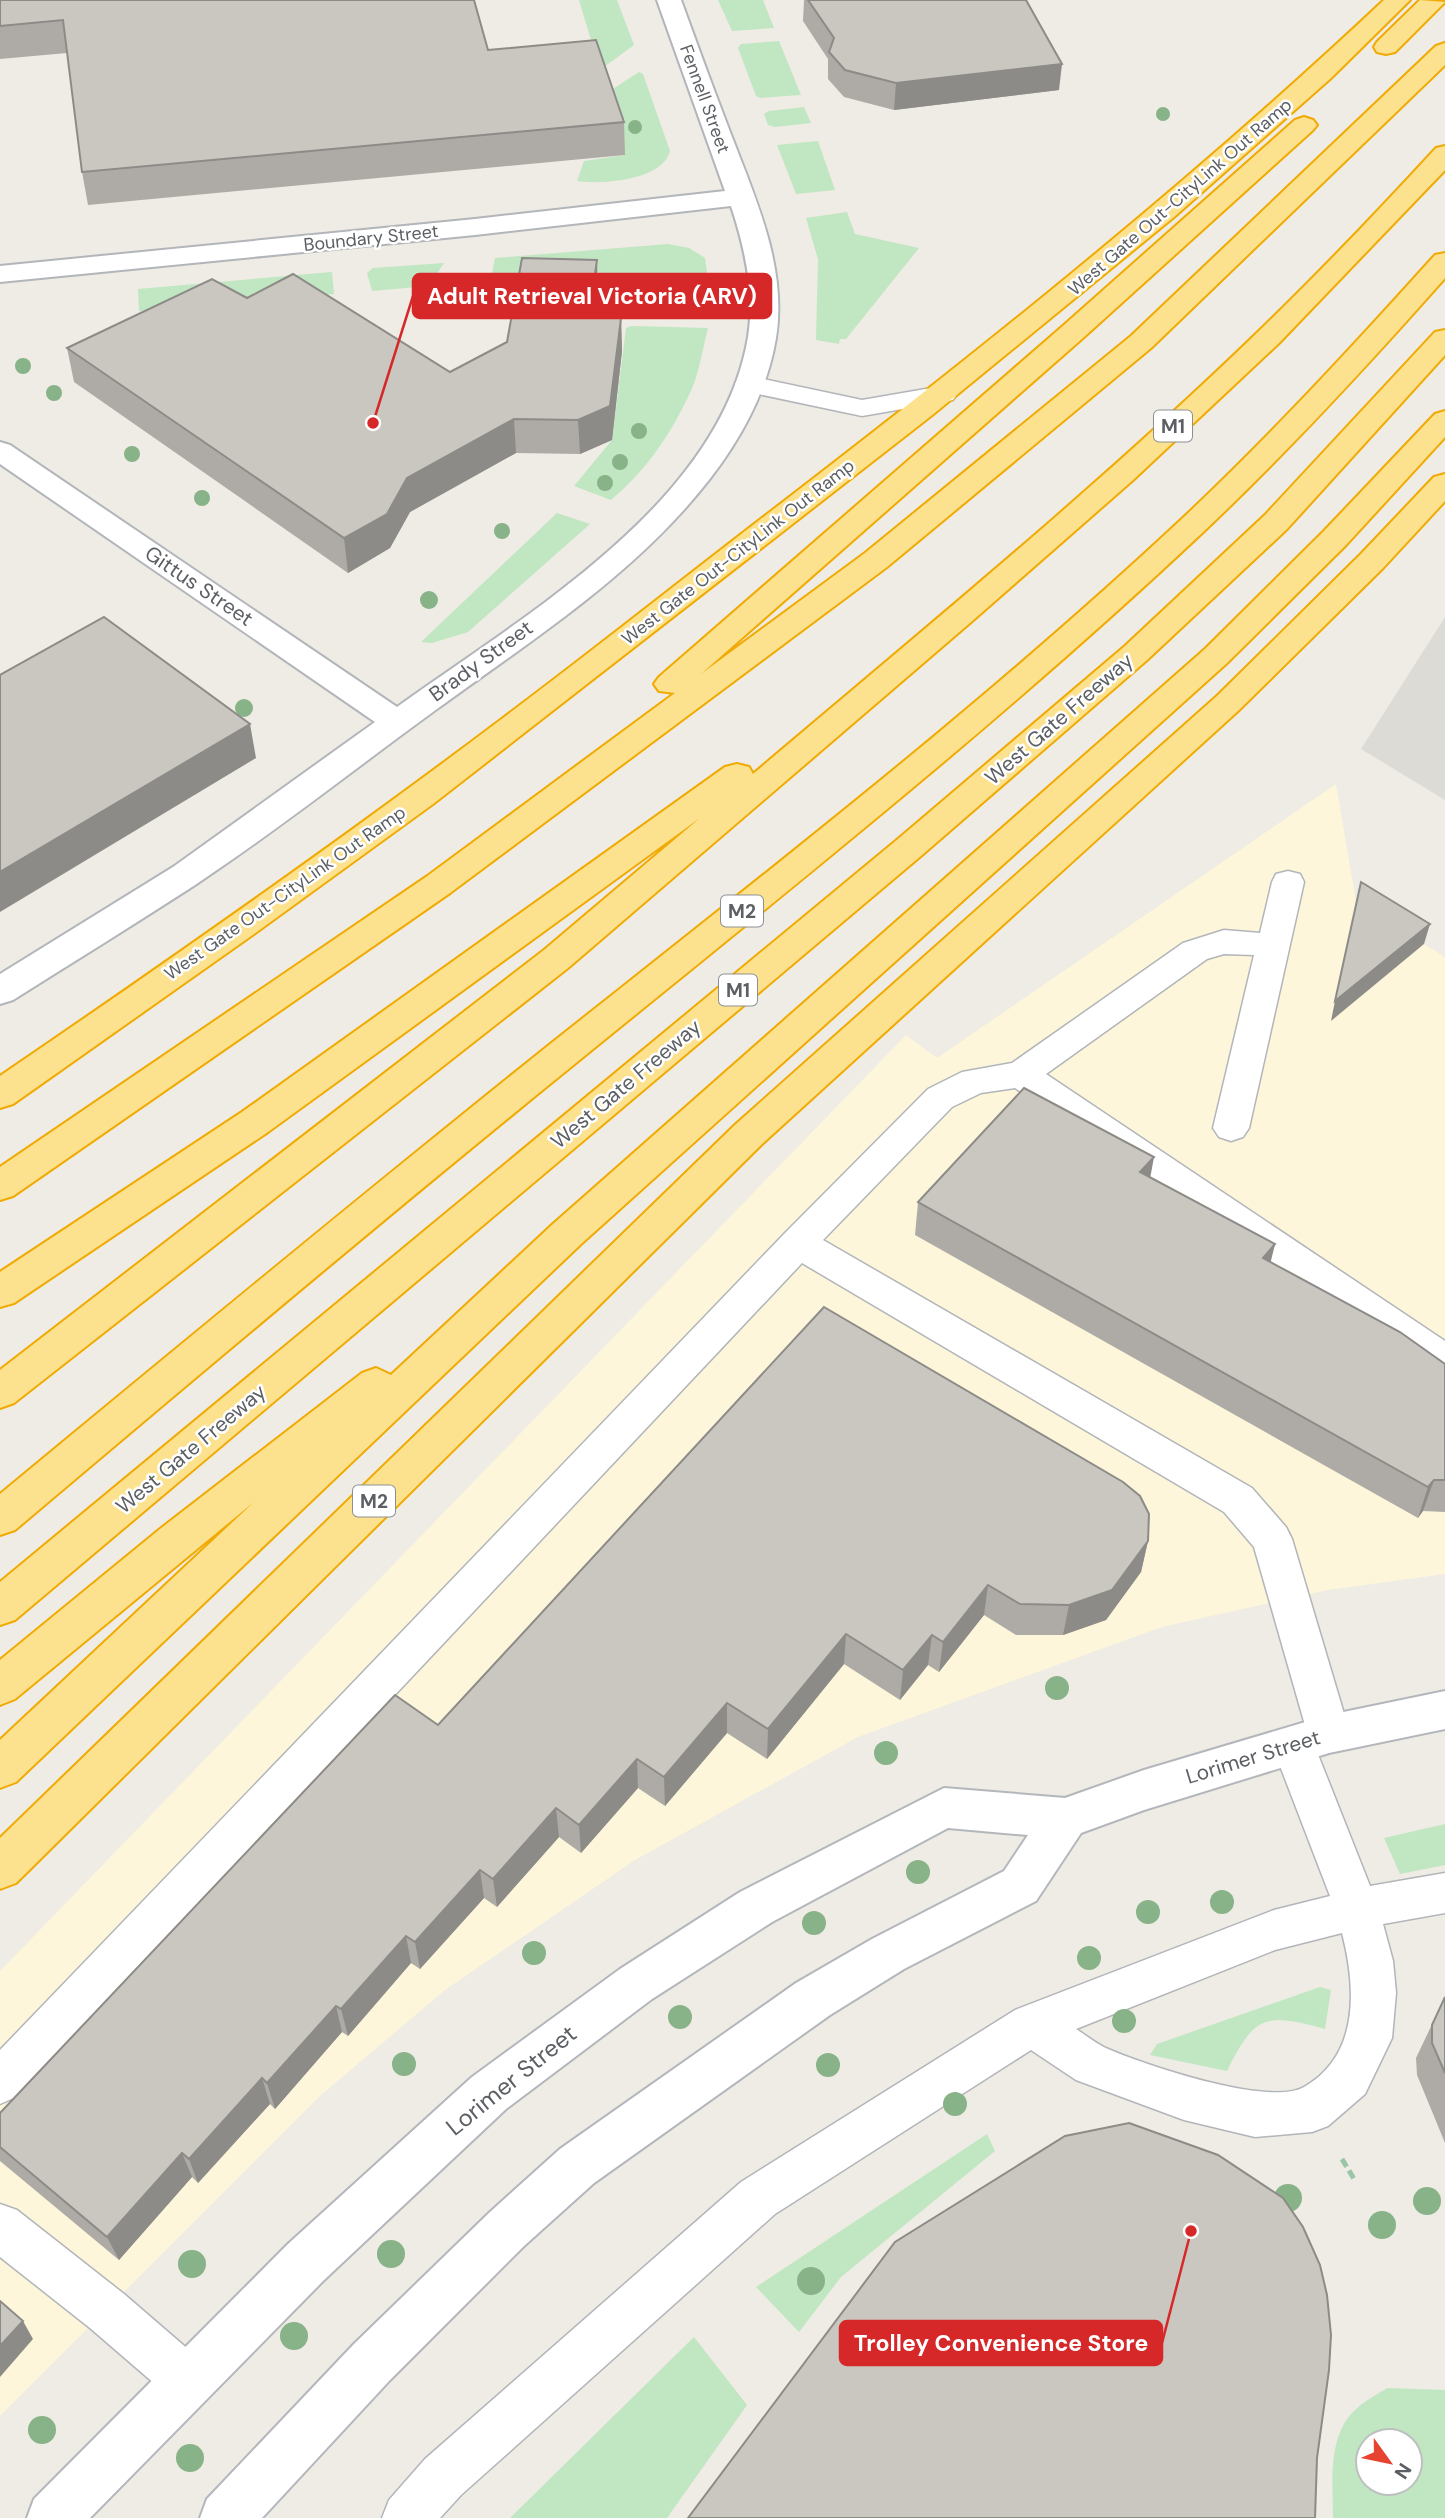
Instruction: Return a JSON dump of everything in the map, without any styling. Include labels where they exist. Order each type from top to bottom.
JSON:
[{"type":"highway","name":"West Gate Out-CityLink Out Ramp","points":[[44,1063],[343,853],[482,751],[943,394],[1129,244],[1314,82],[1398,0]]},
{"type":"highway","points":[[438,885],[1216,206],[1334,98],[1434,0]]},
{"type":"highway","points":[[0,1186],[438,885],[876,560],[1035,432],[1141,342],[1445,51]]},
{"type":"highway","name":"M1","points":[[0,1392],[556,959],[960,615],[1122,474],[1269,337],[1377,228],[1445,154]]},
{"type":"highway","name":"M2","points":[[0,1518],[264,1297],[795,869],[989,707],[1194,524],[1349,368],[1445,261]]},
{"type":"highway","name":"West Gate Freeway","points":[[0,1607],[878,873],[1136,653],[1276,522],[1445,338]]},
{"type":"highway","points":[[0,1768],[568,1234],[1216,656],[1335,538],[1445,420]]},
{"type":"highway","name":"M2","points":[[0,1868],[701,1180],[915,982],[1081,838],[1228,703],[1372,561],[1445,482]]},
{"type":"highway","points":[[0,1292],[255,1122],[960,615]]},
{"type":"highway","points":[[0,1086],[44,1063]]},
{"type":"highway","points":[[0,1094],[44,1063]]},
{"type":"highway","points":[[0,1686],[175,1541],[568,1234]]},
{"type":"street","name":"Fennell Street","points":[[669,0],[742,198]]},
{"type":"street","name":"Boundary Street","points":[[0,274],[475,228],[742,198]]},
{"type":"street","name":"Brady Street","points":[[0,991],[185,875],[561,604],[619,559],[648,531],[711,458],[745,398],[749,384],[763,332],[763,287],[742,198]]},
{"type":"street","name":"Gittus Street","points":[[0,451],[397,722]]},
{"type":"street","name":"Lorimer Street","points":[[53,2518],[187,2380],[365,2206],[489,2093],[636,1984],[768,1900],[944,1808],[1065,1818],[1144,1790],[1311,1739],[1445,1710]]},
{"type":"street","points":[[226,2518],[372,2362],[507,2229],[577,2166],[813,1999],[888,1954],[1020,1886],[1065,1818]]},
{"type":"lane","points":[[749,384],[862,408],[943,394]]},
{"type":"lane","points":[[1231,1128],[1288,882]]},
{"type":"lane","points":[[0,2082],[798,1243],[940,1098],[974,1080],[1021,1074],[1203,947],[1230,939],[1273,948]]},
{"type":"lane","points":[[1021,1074],[1445,1361]]},
{"type":"lane","points":[[798,1243],[1238,1500],[1272,1539],[1311,1739],[1371,1961],[1374,1993],[1369,2038],[1349,2079],[1311,2110],[1255,2115],[1184,2098],[1092,2065],[1031,2025]]},
{"type":"lane","points":[[407,2518],[443,2477],[758,2198],[1031,2025],[1274,1930],[1357,1909],[1445,1893]]},
{"type":"lane","points":[[0,2227],[107,2311],[187,2380]]},
{"type":"shaded area","points":[[1445,617],[1445,800],[1361,749]]},
{"type":"shaded area","points":[[1336,784],[1356,902],[1445,957],[1445,1574],[1328,1590],[1162,1627],[858,1737],[635,1860],[445,1990],[320,2096],[0,2416],[0,1971],[906,1035],[937,1058]]},
{"type":"green space","points":[[579,0],[617,0],[634,45],[600,70]]},
{"type":"green space","points":[[718,0],[763,0],[774,28],[732,31]]},
{"type":"green space","points":[[779,41],[801,95],[760,98],[756,96],[738,48],[741,44]]},
{"type":"green space","points":[[639,72],[643,74],[670,151],[665,161],[644,174],[630,178],[601,182],[577,181],[584,161],[625,155],[605,94]]},
{"type":"green space","points":[[804,107],[811,123],[775,127],[768,125],[764,114],[769,111]]},
{"type":"green space","points":[[818,141],[835,190],[796,194],[777,145]]},
{"type":"green space","points":[[847,212],[855,234],[919,248],[846,339],[840,339],[839,344],[816,340],[818,259],[806,218]]},
{"type":"green space","points":[[668,244],[689,248],[705,258],[711,303],[643,303],[594,269],[491,279],[495,258]]},
{"type":"green space","points":[[444,263],[429,286],[372,291],[367,273],[373,268]]},
{"type":"green space","points":[[332,272],[334,294],[139,311],[138,289]]},
{"type":"green space","points":[[626,328],[708,328],[695,379],[677,418],[648,462],[611,500],[574,486],[612,440]]},
{"type":"green space","points":[[557,513],[590,524],[468,632],[432,643],[421,642]]},
{"type":"green space","points":[[1445,1824],[1445,1865],[1400,1874],[1384,1838]]},
{"type":"green space","points":[[1320,1987],[1331,1990],[1325,2029],[1289,2021],[1275,2020],[1264,2023],[1246,2038],[1227,2071],[1150,2055],[1157,2044]]},
{"type":"green space","points":[[987,2134],[995,2151],[841,2277],[799,2332],[756,2287]]},
{"type":"green space","points":[[694,2337],[747,2405],[667,2518],[510,2518]]},
{"type":"green space","points":[[1387,2388],[1445,2390],[1445,2518],[1333,2518],[1335,2447],[1345,2422],[1365,2402]]},
{"type":"building","points":[[0,0],[474,0],[488,50],[596,40],[624,122],[82,172],[63,20],[0,26]]},
{"type":"building","points":[[808,0],[1026,0],[1062,64],[896,83],[845,70],[829,52],[834,38]]},
{"type":"building","points":[[522,258],[597,260],[589,315],[621,318],[610,406],[578,420],[514,419],[407,478],[387,514],[344,538],[67,348],[212,279],[247,298],[293,274],[450,372],[507,342]]},
{"type":"building","points":[[104,617],[250,724],[0,872],[0,675]]},
{"type":"building","points":[[1361,882],[1430,924],[1335,1001]]},
{"type":"building","points":[[1024,1088],[1154,1157],[1140,1172],[1275,1244],[1263,1258],[1400,1332],[1445,1364],[1445,1480],[1434,1480],[1428,1487],[918,1202]]},
{"type":"building","points":[[824,1307],[1123,1482],[1140,1496],[1149,1514],[1148,1541],[1112,1590],[1069,1605],[1020,1604],[988,1585],[943,1642],[932,1635],[903,1670],[846,1634],[768,1729],[727,1703],[664,1777],[637,1759],[579,1825],[556,1808],[493,1879],[480,1870],[415,1942],[406,1936],[341,2009],[336,2006],[267,2083],[262,2078],[189,2159],[182,2153],[107,2237],[0,2147],[0,2113],[395,1695],[438,1725]]},
{"type":"building","points":[[1445,1997],[1445,2073],[1432,2043],[1432,2025]]},
{"type":"building","points":[[1129,2123],[1218,2155],[1283,2198],[1303,2227],[1320,2265],[1327,2295],[1331,2335],[1317,2458],[1315,2518],[688,2518],[895,2242],[1065,2136]]},
{"type":"building","points":[[0,2301],[23,2321],[0,2346]]},
{"type":"place","name":"Adult Retrieval Victoria (ARV)","points":[[373,423]]},
{"type":"place","name":"Trolley Convenience Store","points":[[1191,2231]]}]
